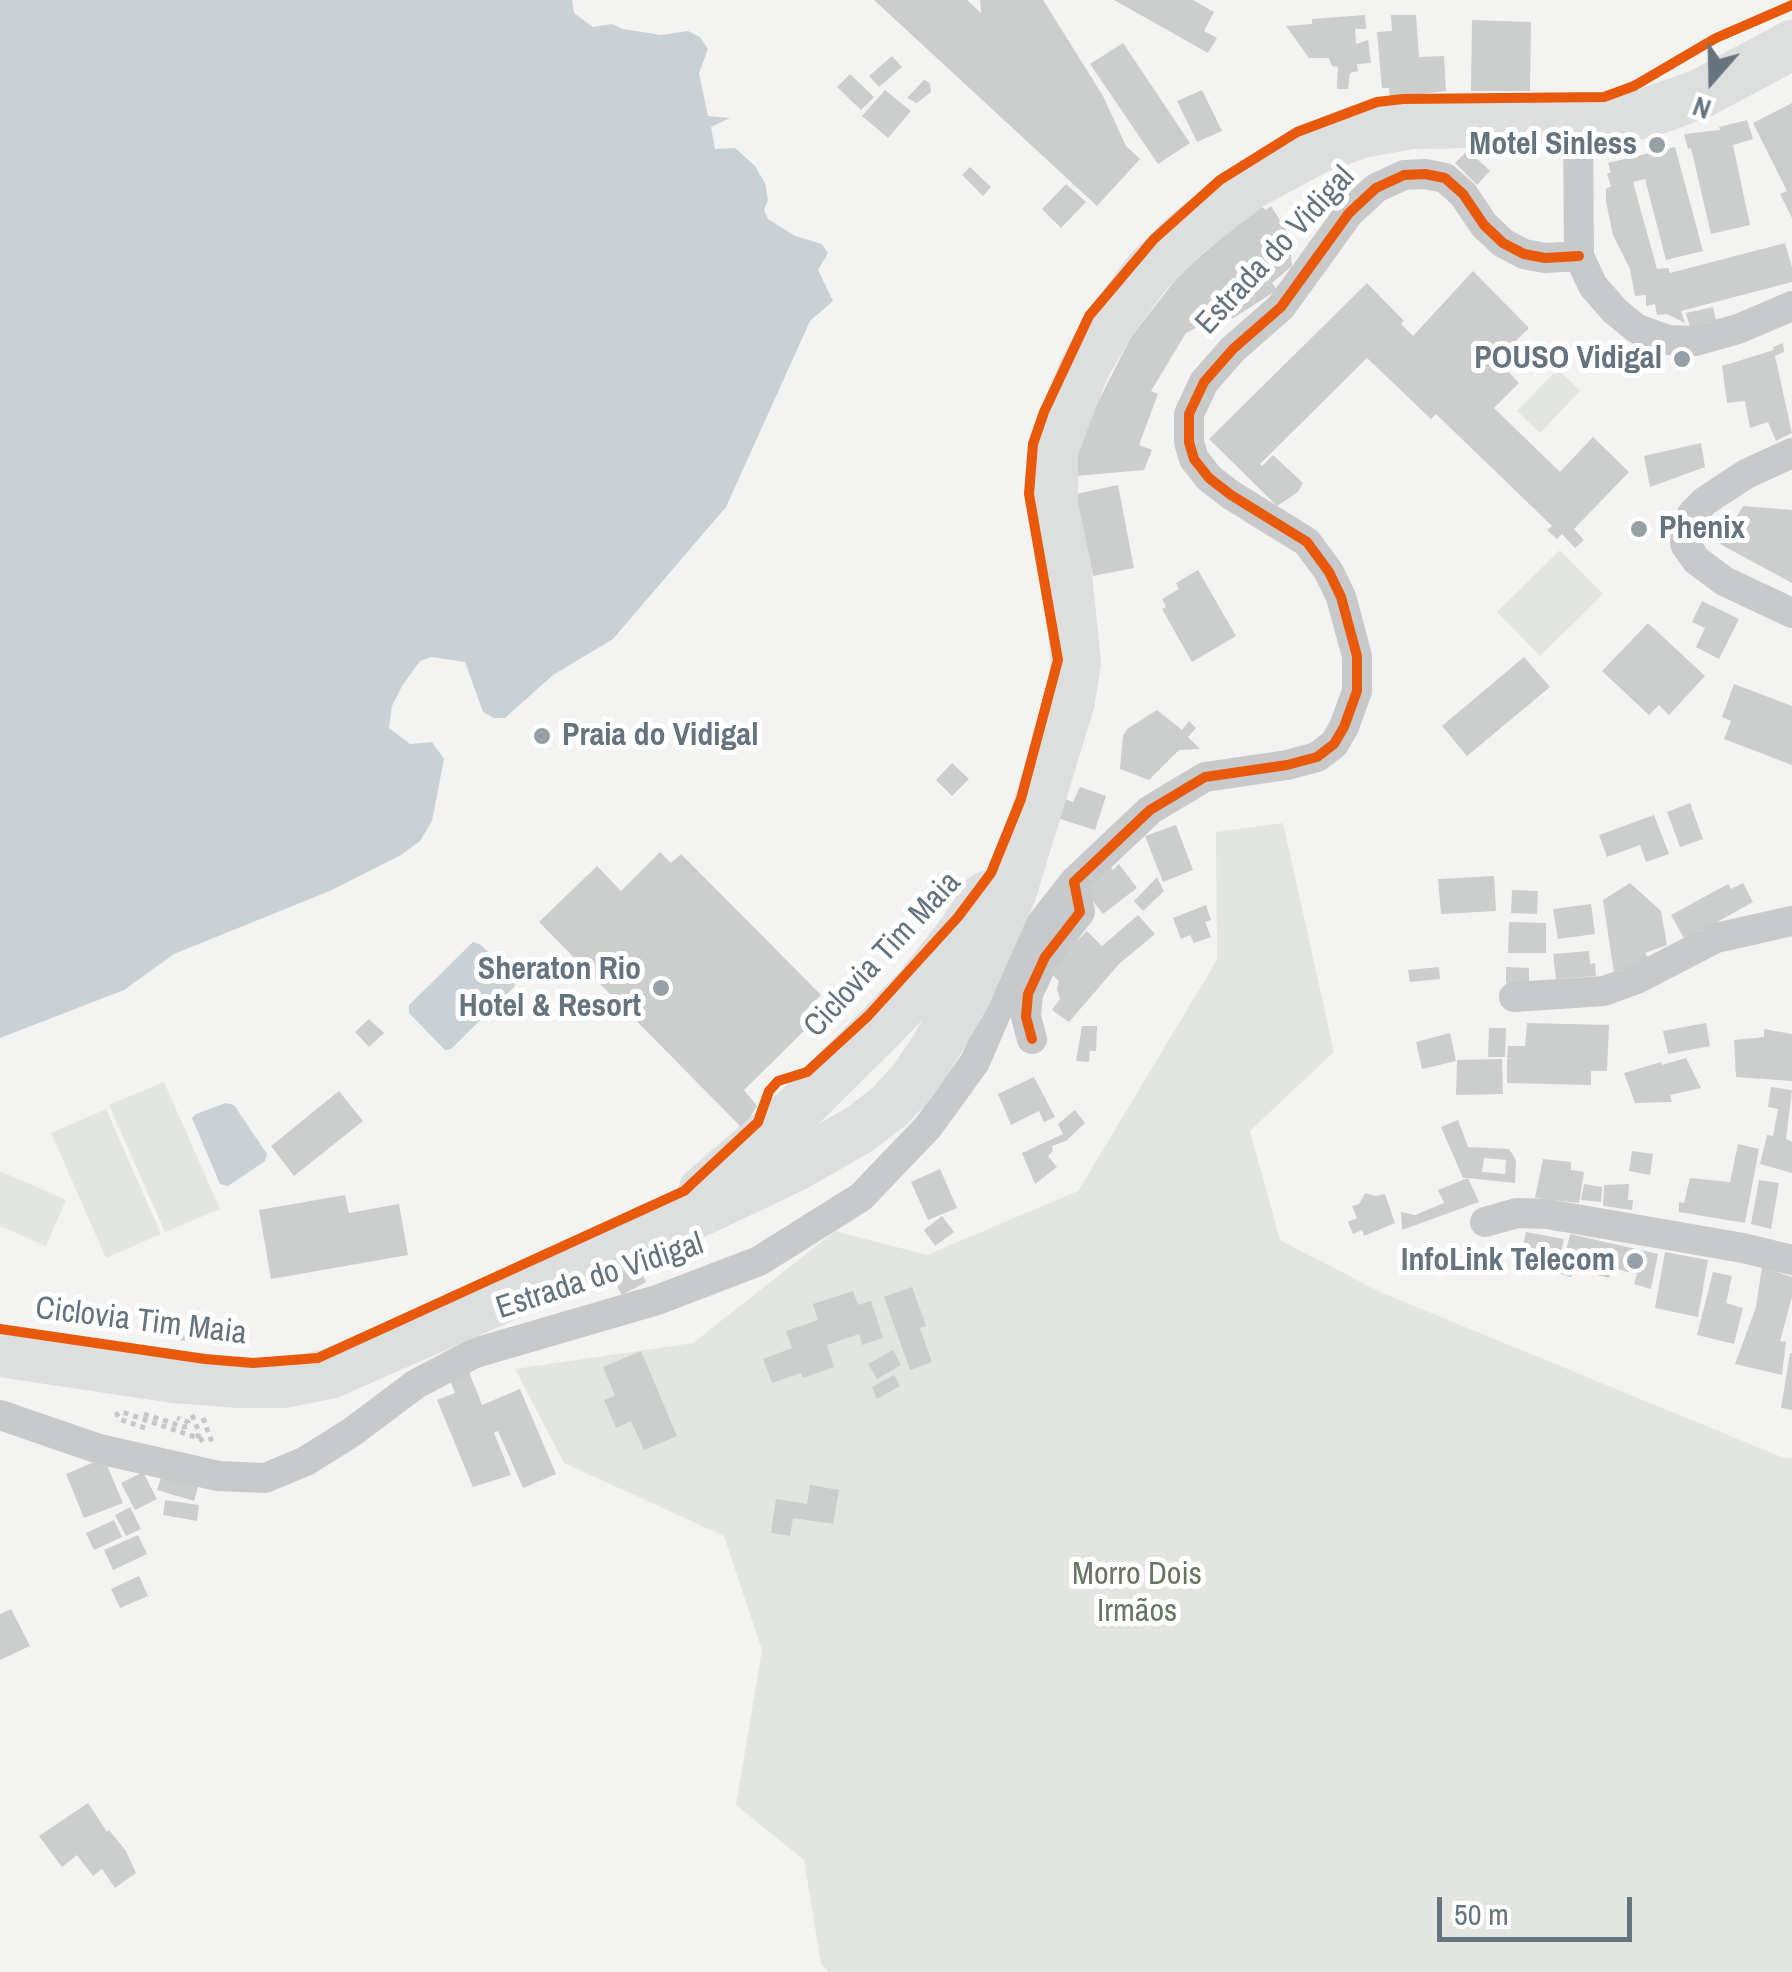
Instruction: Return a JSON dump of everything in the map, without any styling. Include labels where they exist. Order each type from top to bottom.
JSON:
[{"type":"main road","points":[[0,1352],[184,1379],[284,1383],[329,1374],[794,1167],[860,1130],[913,1081],[953,1017],[1006,905],[1070,701],[1076,662],[1066,566],[1052,505],[1053,450],[1084,368],[1110,323],[1148,272],[1189,232],[1250,185],[1317,149],[1362,133],[1413,124],[1578,122],[1644,114],[1700,94],[1792,45]]},
{"type":"main road","points":[[648,1234],[796,1110],[880,1028],[962,933],[1032,826]]},
{"type":"main road","points":[[880,1028],[953,1017]]},
{"type":"main road","points":[[860,1130],[883,1070],[880,1028]]},
{"type":"street","points":[[1578,122],[1579,256],[1593,286],[1614,311],[1636,329],[1668,340],[1695,342],[1738,330],[1792,306]]},
{"type":"street","name":"Estrada do Vidigal","points":[[0,1415],[99,1450],[218,1476],[265,1478],[306,1461],[416,1384],[474,1353],[656,1300],[759,1260],[861,1197],[928,1127],[975,1062],[1026,942],[1074,882],[1150,810],[1204,776],[1288,765],[1317,757],[1334,744],[1344,727],[1356,691],[1357,656],[1341,597],[1307,542],[1231,494],[1209,478],[1194,460],[1189,442],[1189,414],[1204,382],[1233,349],[1280,307],[1349,213],[1376,188],[1404,175],[1445,178],[1464,194],[1484,225],[1503,243],[1524,254],[1545,258],[1579,256]]},
{"type":"street","points":[[1792,454],[1746,474],[1705,502],[1692,514],[1685,544],[1696,560],[1724,581],[1792,613]]},
{"type":"street","points":[[1032,1038],[1026,1017],[1028,994],[1045,957],[1080,912],[1074,882]]},
{"type":"street","points":[[1514,996],[1604,991],[1637,979],[1716,938],[1792,921]]},
{"type":"street","points":[[1486,1222],[1517,1213],[1547,1214],[1792,1260]]},
{"type":"green space","points":[[1558,369],[1580,391],[1540,433],[1517,411]]},
{"type":"green space","points":[[1560,550],[1603,594],[1540,656],[1497,612]]},
{"type":"green space","name":"Morro Dois Irmãos","points":[[1283,823],[1334,1052],[1250,1131],[1280,1240],[1380,1292],[1784,1458],[1792,1457],[1792,1972],[829,1972],[821,1964],[804,1860],[736,1805],[762,1650],[724,1536],[564,1463],[515,1369],[693,1343],[835,1231],[927,1255],[1078,1191],[1217,960],[1216,832]]},
{"type":"green space","points":[[164,1082],[220,1209],[165,1232],[109,1105]]},
{"type":"green space","points":[[106,1109],[161,1234],[106,1258],[51,1133]]},
{"type":"green space","points":[[0,1171],[66,1200],[46,1246],[0,1226]]},
{"type":"shaded area","points":[[0,0],[572,0],[574,13],[593,27],[612,24],[661,35],[688,31],[700,37],[708,49],[699,73],[708,116],[730,118],[711,127],[715,149],[735,148],[755,166],[765,183],[768,200],[764,210],[768,219],[795,236],[822,244],[828,253],[818,270],[833,301],[810,321],[726,507],[613,639],[553,675],[505,718],[483,712],[465,662],[431,657],[420,661],[392,706],[389,728],[410,744],[432,742],[444,759],[432,821],[420,841],[332,890],[174,954],[124,990],[0,1038]]},
{"type":"shaded area","points":[[473,942],[516,979],[515,986],[451,1049],[445,1050],[409,1013],[409,1005]]},
{"type":"shaded area","points":[[226,1103],[234,1105],[267,1154],[265,1161],[228,1186],[220,1184],[192,1118]]},
{"type":"building","points":[[874,0],[967,0],[981,13],[980,0],[1043,0],[1103,96],[1126,146],[1140,159],[1097,206]]},
{"type":"building","points":[[1114,0],[1193,0],[1214,12],[1204,31],[1217,38],[1208,53]]},
{"type":"building","points":[[1365,15],[1366,29],[1355,29],[1356,44],[1368,40],[1371,63],[1357,64],[1358,71],[1350,73],[1348,89],[1337,89],[1338,67],[1332,66],[1329,58],[1309,58],[1286,26],[1312,24],[1312,19]]},
{"type":"building","points":[[1391,15],[1416,15],[1419,57],[1444,56],[1446,91],[1390,98],[1389,88],[1382,88],[1377,32],[1392,31]]},
{"type":"building","points":[[1472,20],[1531,22],[1530,91],[1471,91]]},
{"type":"building","points":[[1123,43],[1190,143],[1158,164],[1090,64]]},
{"type":"building","points":[[892,56],[902,67],[879,87],[869,76]]},
{"type":"building","points":[[850,74],[874,97],[861,110],[837,87]]},
{"type":"building","points":[[924,80],[930,83],[931,92],[917,103],[907,98]]},
{"type":"building","points":[[885,90],[911,111],[888,138],[862,116]]},
{"type":"building","points":[[1202,90],[1222,131],[1197,142],[1177,101]]},
{"type":"building","points":[[1792,103],[1792,218],[1780,194],[1787,191],[1753,123]]},
{"type":"building","points":[[1747,120],[1753,139],[1733,145],[1750,225],[1711,234],[1691,148],[1688,149],[1684,134],[1720,130],[1719,127]]},
{"type":"building","points":[[1675,147],[1703,251],[1666,260],[1645,179],[1633,182],[1657,269],[1668,268],[1670,273],[1785,243],[1792,282],[1681,311],[1685,323],[1667,314],[1657,315],[1655,304],[1646,306],[1646,295],[1635,296],[1630,269],[1613,235],[1606,202],[1606,189],[1611,186],[1608,163]]},
{"type":"building","points":[[1468,150],[1490,171],[1477,185],[1455,163]]},
{"type":"building","points":[[970,167],[991,187],[983,196],[962,175]]},
{"type":"building","points":[[1066,184],[1086,202],[1061,228],[1042,209]]},
{"type":"building","points":[[1259,205],[1266,210],[1271,206],[1289,234],[1292,266],[1272,283],[1277,290],[1232,319],[1223,306],[1209,324],[1186,333],[1151,391],[1158,394],[1139,445],[1152,450],[1144,470],[1065,477],[1131,337],[1180,274]]},
{"type":"building","points":[[1473,271],[1529,328],[1497,360],[1519,383],[1494,408],[1560,472],[1593,437],[1629,472],[1574,529],[1584,540],[1575,548],[1562,534],[1557,539],[1547,530],[1552,526],[1436,414],[1431,419],[1367,358],[1260,464],[1273,455],[1303,483],[1298,492],[1277,506],[1209,439],[1367,283],[1404,321],[1401,324],[1413,336]]},
{"type":"building","points":[[1713,307],[1717,324],[1691,331],[1686,313]]},
{"type":"building","points":[[1783,343],[1784,352],[1775,356],[1792,433],[1776,441],[1768,422],[1750,428],[1745,401],[1727,403],[1722,366],[1774,350]]},
{"type":"building","points":[[1701,443],[1705,467],[1650,487],[1644,456]]},
{"type":"building","points":[[1118,485],[1134,568],[1093,576],[1076,494]]},
{"type":"building","points":[[1743,506],[1792,510],[1792,583],[1720,544]]},
{"type":"building","points":[[1198,570],[1236,636],[1192,662],[1162,609],[1166,607],[1162,599],[1179,589],[1176,583]]},
{"type":"building","points":[[1702,601],[1739,619],[1719,659],[1696,647],[1705,628],[1692,622]]},
{"type":"building","points":[[1648,623],[1705,676],[1669,715],[1659,705],[1649,715],[1602,671]]},
{"type":"building","points":[[1524,657],[1550,687],[1467,756],[1442,726]]},
{"type":"building","points":[[1734,684],[1792,706],[1792,765],[1724,739],[1731,721],[1722,717]]},
{"type":"building","points":[[1157,710],[1182,730],[1189,721],[1196,728],[1188,737],[1200,749],[1179,750],[1149,780],[1120,769],[1123,736],[1127,729]]},
{"type":"building","points":[[952,763],[969,779],[952,796],[936,780]]},
{"type":"building","points":[[1080,787],[1106,796],[1095,830],[1057,818],[1063,798],[1073,802]]},
{"type":"building","points":[[1690,803],[1703,839],[1680,847],[1667,812]]},
{"type":"building","points":[[1654,815],[1669,854],[1646,862],[1640,845],[1607,857],[1599,835]]},
{"type":"building","points":[[1176,825],[1193,870],[1163,882],[1145,836]]},
{"type":"building","points":[[660,852],[671,863],[681,854],[821,995],[801,1015],[811,1024],[744,1090],[757,1106],[743,1129],[539,922],[597,866],[621,891]]},
{"type":"building","points":[[1119,864],[1137,888],[1103,914],[1082,887],[1109,865],[1113,870]]},
{"type":"building","points":[[1494,876],[1496,911],[1441,914],[1438,879]]},
{"type":"building","points":[[1157,877],[1164,891],[1143,911],[1134,901]]},
{"type":"building","points":[[1630,883],[1661,911],[1667,945],[1645,953],[1649,959],[1614,973],[1603,900]]},
{"type":"building","points":[[1743,883],[1753,902],[1685,940],[1671,915],[1728,884],[1731,889]]},
{"type":"building","points":[[1512,890],[1538,891],[1537,914],[1511,913]]},
{"type":"building","points":[[1591,904],[1595,934],[1558,939],[1553,909]]},
{"type":"building","points":[[1206,905],[1211,920],[1205,922],[1211,937],[1194,943],[1190,935],[1181,939],[1173,918]]},
{"type":"building","points":[[1138,915],[1155,934],[1119,964],[1069,1022],[1052,1010],[1060,999],[1059,981],[1047,970],[1087,931],[1102,946]]},
{"type":"building","points":[[1509,922],[1546,923],[1546,953],[1508,953]]},
{"type":"building","points":[[1589,951],[1596,976],[1556,979],[1553,954]]},
{"type":"building","points":[[1439,967],[1440,979],[1410,982],[1408,970]]},
{"type":"building","points":[[1506,967],[1529,968],[1529,984],[1506,983]]},
{"type":"building","points":[[369,1019],[384,1033],[369,1047],[355,1032]]},
{"type":"building","points":[[1527,1023],[1609,1025],[1607,1071],[1591,1071],[1591,1085],[1507,1083],[1507,1059],[1513,1059],[1507,1058],[1508,1046],[1525,1046]]},
{"type":"building","points":[[1706,1023],[1710,1046],[1668,1054],[1663,1031]]},
{"type":"building","points":[[1082,1026],[1097,1026],[1096,1051],[1090,1051],[1089,1062],[1076,1061]]},
{"type":"building","points":[[1489,1028],[1506,1028],[1505,1057],[1488,1057]]},
{"type":"building","points":[[1764,1029],[1792,1034],[1792,1081],[1736,1077],[1734,1040],[1764,1037]]},
{"type":"building","points":[[1450,1033],[1456,1061],[1422,1069],[1416,1042]]},
{"type":"building","points":[[1686,1058],[1701,1088],[1670,1095],[1672,1102],[1635,1103],[1624,1073]]},
{"type":"building","points":[[1502,1059],[1503,1094],[1456,1095],[1457,1060]]},
{"type":"building","points":[[1034,1077],[1055,1117],[1044,1122],[1039,1111],[1011,1125],[998,1094]]},
{"type":"building","points":[[1771,1087],[1792,1090],[1786,1139],[1792,1142],[1792,1173],[1760,1164],[1767,1135],[1773,1136],[1778,1109],[1768,1107]]},
{"type":"building","points":[[339,1091],[363,1121],[294,1176],[271,1146]]},
{"type":"building","points":[[1075,1110],[1085,1123],[1066,1141],[1052,1146],[1048,1156],[1057,1167],[1035,1184],[1022,1153],[1063,1134],[1058,1124]]},
{"type":"building","points":[[1458,1120],[1468,1147],[1509,1149],[1516,1160],[1515,1183],[1463,1178],[1441,1127]],"holes":[[[1484,1158],[1506,1160],[1505,1174],[1482,1172]]]},
{"type":"building","points":[[1738,1144],[1759,1149],[1745,1223],[1679,1212],[1679,1202],[1684,1203],[1690,1178],[1730,1182]]},
{"type":"building","points":[[1632,1151],[1653,1154],[1650,1175],[1629,1171]]},
{"type":"building","points":[[1543,1159],[1571,1162],[1571,1170],[1584,1172],[1579,1203],[1535,1198]]},
{"type":"building","points":[[940,1169],[957,1208],[928,1220],[911,1182]]},
{"type":"building","points":[[1468,1178],[1479,1202],[1402,1230],[1401,1212],[1415,1215],[1444,1203],[1438,1190]]},
{"type":"building","points":[[1759,1180],[1779,1183],[1771,1229],[1751,1224]]},
{"type":"building","points":[[1584,1184],[1602,1187],[1601,1202],[1581,1200]]},
{"type":"building","points":[[1629,1184],[1632,1210],[1603,1206],[1604,1185]]},
{"type":"building","points":[[1365,1193],[1385,1194],[1395,1223],[1364,1236],[1362,1230],[1353,1234],[1348,1222],[1357,1218],[1352,1206],[1359,1204]]},
{"type":"building","points":[[345,1195],[349,1213],[399,1204],[408,1255],[271,1279],[259,1210]]},
{"type":"building","points":[[942,1216],[954,1232],[935,1246],[924,1230]]},
{"type":"building","points":[[1526,1232],[1564,1239],[1558,1267],[1520,1260]]},
{"type":"building","points":[[1570,1234],[1658,1254],[1651,1289],[1634,1284],[1637,1274],[1612,1268],[1609,1278],[1574,1269],[1571,1277],[1561,1274]]},
{"type":"building","points":[[1665,1252],[1708,1260],[1698,1317],[1655,1308]]},
{"type":"building","points":[[635,1261],[646,1282],[622,1295],[610,1274]]},
{"type":"building","points":[[1762,1267],[1792,1277],[1792,1297],[1780,1341],[1786,1342],[1782,1375],[1735,1364],[1756,1307]]},
{"type":"building","points":[[1713,1272],[1732,1276],[1726,1303],[1743,1308],[1734,1344],[1697,1335]]},
{"type":"building","points":[[912,1287],[926,1326],[920,1328],[932,1362],[910,1370],[884,1297]]},
{"type":"building","points":[[853,1291],[858,1305],[871,1301],[883,1338],[862,1345],[859,1334],[827,1345],[834,1367],[772,1383],[763,1359],[792,1348],[786,1331],[818,1320],[813,1304]]},
{"type":"building","points":[[893,1350],[901,1365],[877,1379],[868,1364]]},
{"type":"building","points":[[641,1351],[677,1436],[644,1450],[631,1421],[616,1428],[604,1400],[615,1396],[603,1367]]},
{"type":"building","points":[[1792,1353],[1792,1410],[1781,1408]]},
{"type":"building","points":[[469,1372],[482,1405],[520,1389],[556,1474],[523,1488],[498,1431],[494,1433],[511,1475],[473,1487],[437,1400],[455,1393],[450,1380]]},
{"type":"building","points":[[894,1375],[900,1386],[877,1399],[872,1387]]},
{"type":"building","points":[[104,1458],[123,1503],[84,1518],[66,1474]]},
{"type":"building","points":[[163,1471],[199,1483],[194,1501],[157,1490]]},
{"type":"building","points":[[143,1472],[157,1499],[135,1510],[121,1483]]},
{"type":"building","points":[[810,1485],[839,1490],[833,1524],[793,1518],[790,1536],[771,1533],[776,1499],[807,1504]]},
{"type":"building","points":[[165,1500],[199,1505],[197,1521],[163,1515]]},
{"type":"building","points":[[130,1507],[141,1529],[126,1536],[115,1515]]},
{"type":"building","points":[[114,1520],[122,1537],[94,1550],[86,1533]]},
{"type":"building","points":[[138,1535],[147,1554],[113,1570],[104,1550]]},
{"type":"building","points":[[139,1576],[148,1596],[120,1608],[111,1589]]},
{"type":"building","points":[[11,1609],[30,1646],[0,1660],[0,1614]]},
{"type":"building","points":[[88,1803],[107,1832],[126,1851],[136,1873],[115,1888],[102,1869],[93,1876],[77,1855],[62,1867],[39,1836]]},
{"type":"cycle path","name":"Ciclovia Tim Maia","points":[[0,1329],[205,1359],[253,1363],[318,1358],[684,1191],[758,1122],[769,1091],[778,1081],[807,1072],[868,1016],[958,917],[991,873],[1021,799],[1058,660],[1029,494],[1033,444],[1089,316],[1154,239],[1220,180],[1297,132],[1377,102],[1604,97],[1634,86],[1716,38],[1792,5]]},
{"type":"cycle path","points":[[1032,1039],[1026,1017],[1028,994],[1045,957],[1080,912],[1074,882],[1150,810],[1205,777],[1317,757],[1334,744],[1357,691],[1357,656],[1341,597],[1329,572],[1307,542],[1231,495],[1209,478],[1194,459],[1189,442],[1189,414],[1204,382],[1233,349],[1281,307],[1349,213],[1376,188],[1404,175],[1445,178],[1463,194],[1484,225],[1503,243],[1524,254],[1545,258],[1579,256]]},
{"type":"place","name":"Motel Sinless","points":[[1657,145]]},
{"type":"place","name":"POUSO Vidigal","points":[[1682,359]]},
{"type":"place","name":"Phenix","points":[[1639,529]]},
{"type":"place","name":"Praia do Vidigal","points":[[542,736]]},
{"type":"place","name":"Sheraton Rio Hotel & Resort","points":[[661,988]]},
{"type":"place","name":"InfoLink Telecom","points":[[1635,1261]]}]
